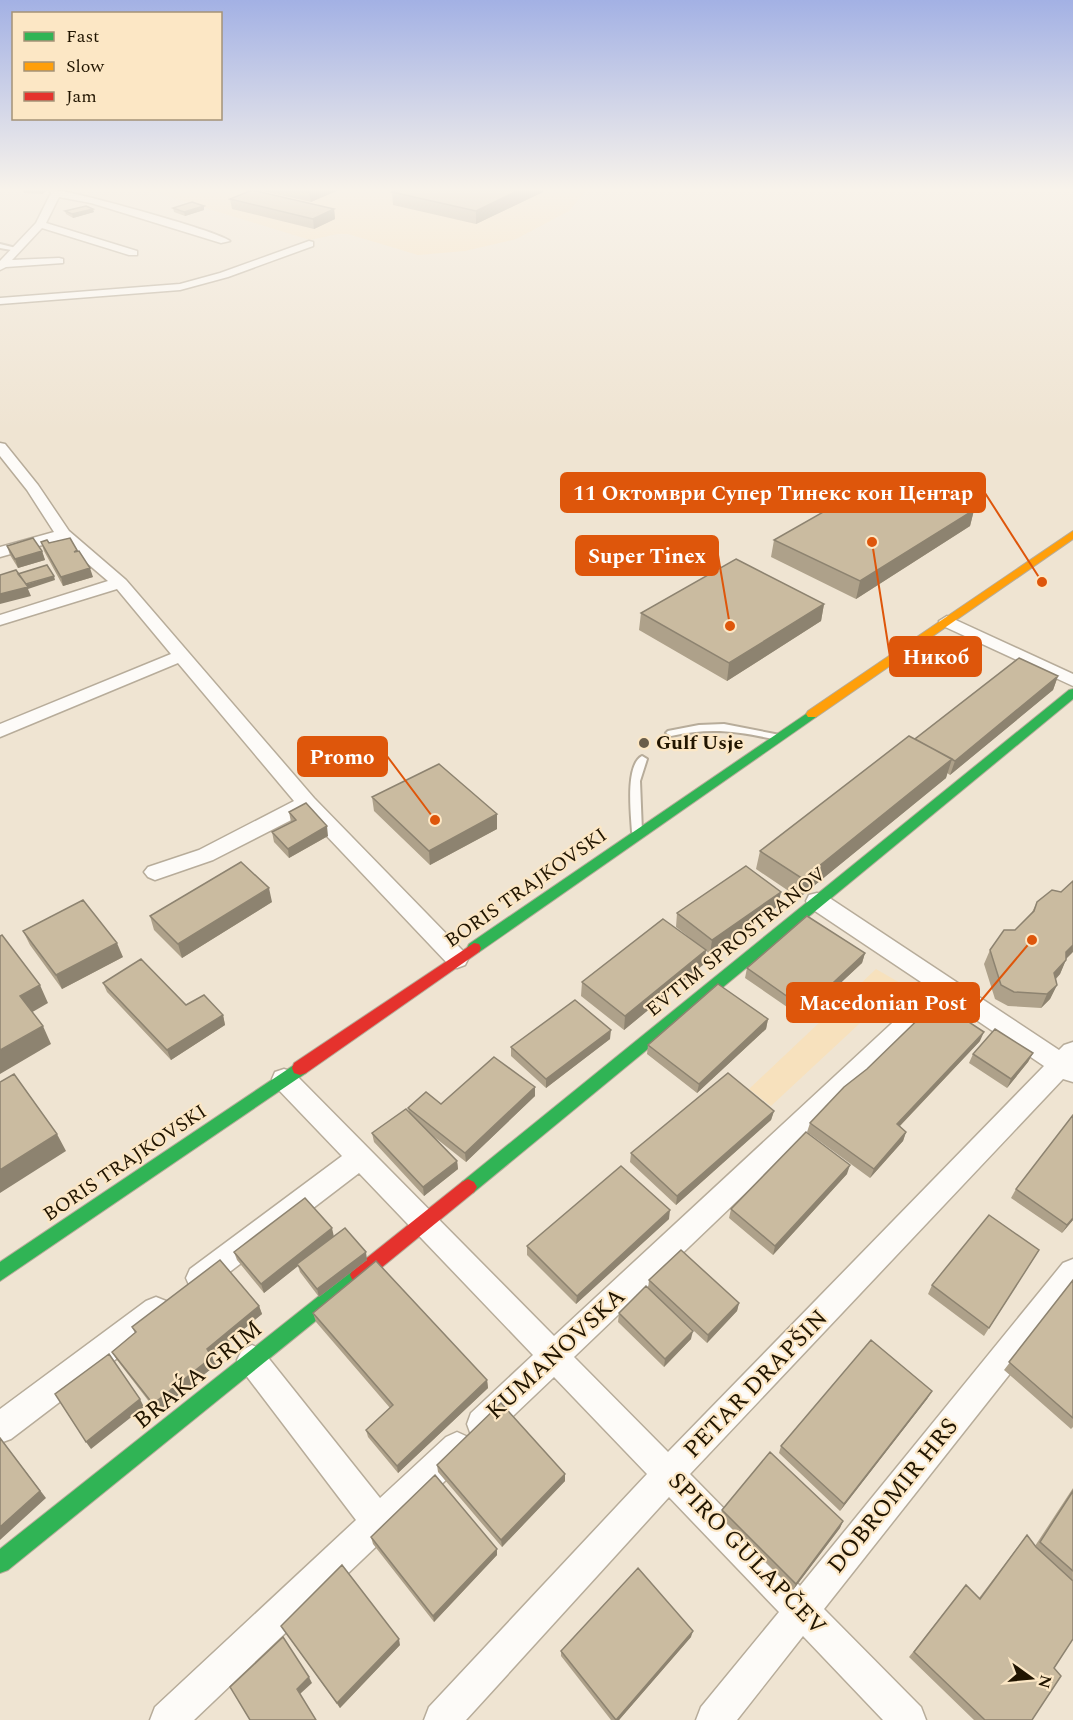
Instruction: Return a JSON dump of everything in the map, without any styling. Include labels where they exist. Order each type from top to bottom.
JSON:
[{"type":"street","points":[[0,301],[180,287],[240,269]]},
{"type":"street","points":[[0,447],[33,488],[63,534],[120,583],[307,803],[457,959]]},
{"type":"street","points":[[0,552],[63,534]]},
{"type":"street","name":"BORIS TRAJKOVSKI","points":[[0,1272],[284,1079],[1073,534]]},
{"type":"street","points":[[0,620],[120,583]]},
{"type":"street","points":[[947,621],[1073,681]]},
{"type":"street","points":[[0,731],[180,656]]},
{"type":"street","name":"EVTIM SPROSTRANOV","points":[[424,1222],[1073,693]]},
{"type":"street","points":[[155,872],[206,855],[307,803]]},
{"type":"street","points":[[817,901],[944,989],[1069,1063]]},
{"type":"street","name":"KUMANOVSKA","points":[[168,1720],[944,989]]},
{"type":"street","name":"PETAR DRAPŠIN","points":[[442,1720],[669,1474],[1069,1063]]},
{"type":"street","name":"SPIRO GULAPČEV","points":[[284,1079],[908,1720]]},
{"type":"street","points":[[0,1428],[360,1157]]},
{"type":"street","name":"BRAḰA GRIM","points":[[0,1562],[424,1222]]},
{"type":"street","name":"DOBROMIR HRS","points":[[714,1720],[1073,1272]]},
{"type":"street","points":[[252,1360],[378,1522]]},
{"type":"lane","points":[[671,733],[712,726],[737,727],[777,737]]},
{"type":"lane","points":[[637,834],[635,781],[642,759]]},
{"type":"shaded area","points":[[876,969],[902,984],[771,1106],[749,1089]]},
{"type":"building","points":[[890,474],[974,510],[860,581],[774,540]]},
{"type":"building","points":[[33,538],[42,551],[15,559],[7,546]]},
{"type":"building","points":[[70,538],[77,550],[74,552],[79,551],[90,568],[61,577],[41,542],[47,540],[49,543]]},
{"type":"building","points":[[736,559],[824,604],[729,663],[641,613]]},
{"type":"building","points":[[47,565],[54,576],[26,584],[18,574]]},
{"type":"building","points":[[16,570],[28,587],[0,594],[0,575]]},
{"type":"building","points":[[1019,658],[1058,676],[955,761],[915,739]]},
{"type":"building","points":[[909,736],[952,759],[803,879],[760,851]]},
{"type":"building","points":[[439,764],[497,814],[429,851],[372,797]]},
{"type":"building","points":[[306,803],[327,826],[288,849],[272,832],[296,820],[289,812]]},
{"type":"building","points":[[241,862],[269,888],[178,944],[150,916]]},
{"type":"building","points":[[746,866],[781,892],[712,940],[677,913]]},
{"type":"building","points":[[1073,881],[1073,945],[1066,952],[1066,960],[1054,973],[1057,985],[1047,994],[1014,992],[1001,985],[990,950],[1004,930],[1015,930],[1034,911],[1037,902],[1052,890],[1061,892]]},
{"type":"building","points":[[83,900],[117,943],[56,975],[23,931]]},
{"type":"building","points":[[807,916],[865,953],[805,1009],[747,968]]},
{"type":"building","points":[[663,919],[706,950],[625,1016],[582,982]]},
{"type":"building","points":[[2,935],[40,985],[20,996],[43,1026],[0,1050],[0,936]]},
{"type":"building","points":[[141,959],[186,1005],[204,995],[223,1015],[167,1050],[103,983]]},
{"type":"building","points":[[718,984],[768,1019],[699,1084],[648,1045]]},
{"type":"building","points":[[575,1000],[611,1030],[546,1079],[511,1047]]},
{"type":"building","points":[[937,1001],[984,1032],[897,1124],[906,1132],[874,1169],[810,1123],[844,1087],[867,1069]]},
{"type":"building","points":[[995,1029],[1033,1053],[1011,1079],[973,1054]]},
{"type":"building","points":[[494,1057],[535,1087],[465,1153],[408,1108],[426,1092],[441,1104]]},
{"type":"building","points":[[728,1073],[774,1111],[677,1196],[631,1153]]},
{"type":"building","points":[[14,1074],[57,1134],[0,1170],[0,1082]]},
{"type":"building","points":[[406,1109],[457,1161],[423,1187],[372,1133]]},
{"type":"building","points":[[1073,1115],[1073,1218],[1067,1225],[1016,1189]]},
{"type":"building","points":[[806,1132],[850,1165],[775,1246],[731,1209]]},
{"type":"building","points":[[621,1166],[670,1210],[577,1296],[527,1246]]},
{"type":"building","points":[[305,1198],[332,1228],[261,1284],[234,1252]]},
{"type":"building","points":[[989,1215],[1039,1250],[989,1328],[932,1285]]},
{"type":"building","points":[[345,1228],[366,1252],[317,1289],[297,1264]]},
{"type":"building","points":[[681,1250],[739,1303],[708,1335],[649,1280]]},
{"type":"building","points":[[220,1260],[259,1306],[207,1349],[212,1357],[153,1404],[112,1352],[136,1332],[132,1327]]},
{"type":"building","points":[[376,1261],[487,1380],[397,1466],[366,1430],[393,1405],[313,1313]]},
{"type":"building","points":[[1073,1280],[1073,1418],[1009,1362]]},
{"type":"building","points":[[646,1286],[693,1331],[665,1359],[619,1313]]},
{"type":"building","points":[[871,1340],[932,1391],[844,1504],[781,1446]]},
{"type":"building","points":[[109,1354],[140,1399],[86,1442],[55,1394]]},
{"type":"building","points":[[501,1403],[565,1474],[501,1540],[437,1465]]},
{"type":"building","points":[[0,1438],[40,1491],[0,1527]]},
{"type":"building","points":[[770,1452],[843,1521],[796,1584],[722,1510]]},
{"type":"building","points":[[435,1475],[497,1549],[433,1616],[371,1537]]},
{"type":"building","points":[[1073,1491],[1073,1571],[1040,1542]]},
{"type":"building","points":[[1027,1535],[1036,1547],[1073,1581],[1073,1639],[1054,1668],[1061,1676],[1032,1720],[985,1720],[914,1652],[966,1585],[980,1599]]},
{"type":"building","points":[[342,1565],[399,1639],[337,1703],[281,1626]]},
{"type":"building","points":[[638,1568],[693,1631],[616,1720],[561,1651]]},
{"type":"building","points":[[283,1637],[309,1677],[297,1689],[316,1720],[250,1720],[230,1687]]},
{"type":"traffic: fast","points":[[468,1187],[1073,693]]},
{"type":"traffic: fast","points":[[474,948],[812,714]]},
{"type":"traffic: fast","points":[[0,1272],[300,1068]]},
{"type":"traffic: fast","points":[[0,1562],[359,1275]]},
{"type":"traffic: slow","points":[[812,714],[1073,534]]},
{"type":"traffic: jam","points":[[300,1068],[474,948]]},
{"type":"traffic: jam","points":[[359,1275],[468,1187]]},
{"type":"place","name":"Никоб","points":[[872,542]]},
{"type":"place","name":"11 Октомври Супер Тинекс кон Центар","points":[[1042,582]]},
{"type":"place","name":"Super Tinex","points":[[730,626]]},
{"type":"place","name":"Gulf Usje","points":[[644,743]]},
{"type":"place","name":"Promo","points":[[435,820]]},
{"type":"place","name":"Macedonian Post","points":[[1032,940]]}]
